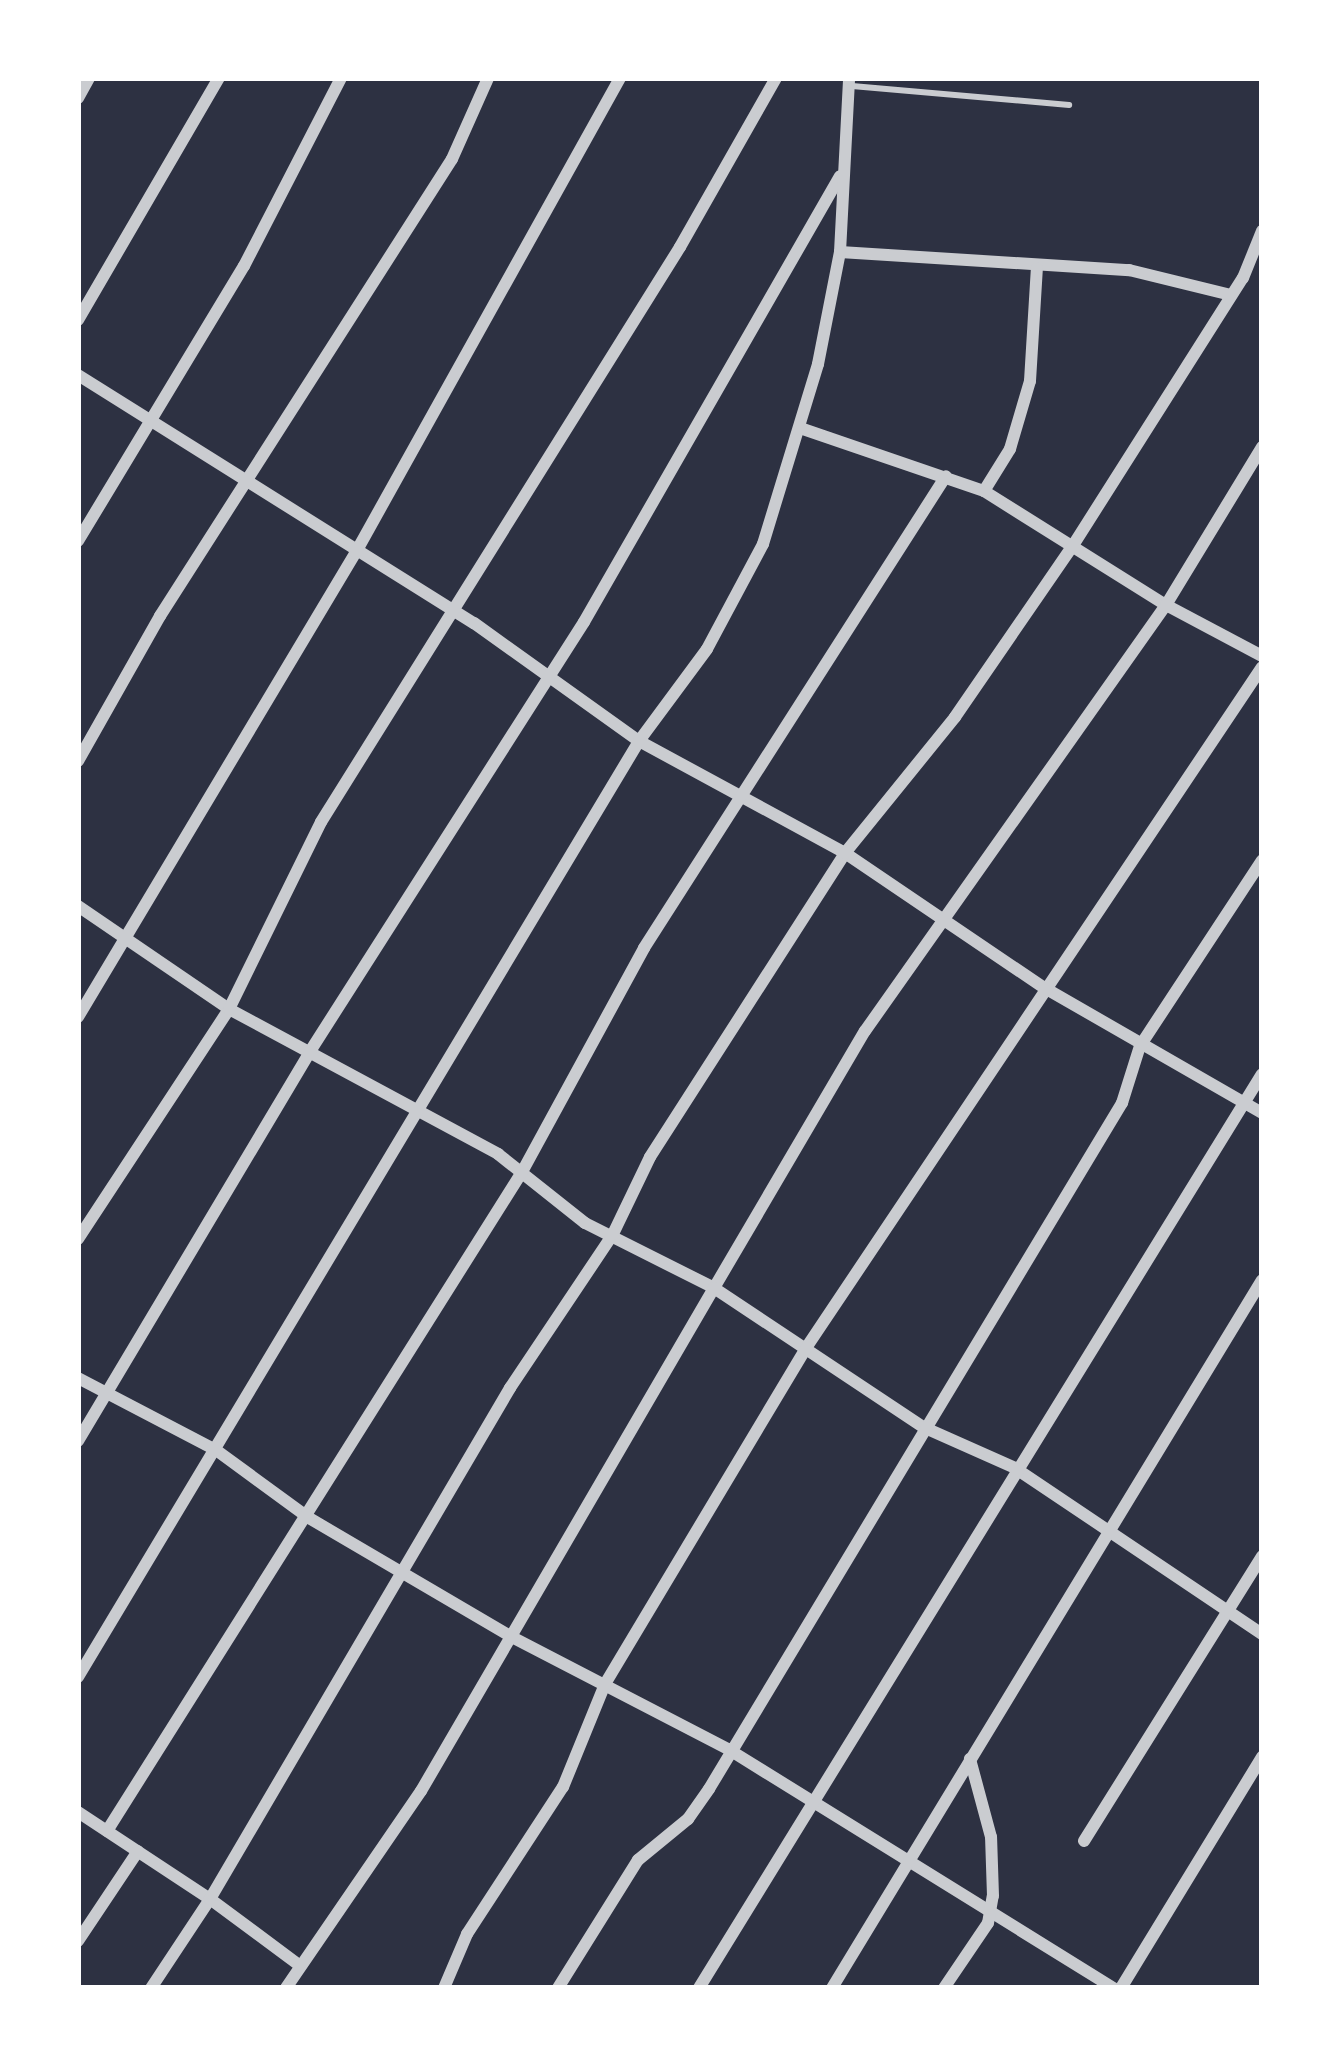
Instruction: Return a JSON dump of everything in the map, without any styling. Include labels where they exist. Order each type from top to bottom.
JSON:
[{"type":"street","points":[[78,98],[89,78]]},
{"type":"street","points":[[78,320],[219,78]]},
{"type":"street","points":[[78,541],[152,420],[341,78]]},
{"type":"street","points":[[78,760],[452,159],[488,78]]},
{"type":"street","points":[[78,1017],[356,552],[620,78]]},
{"type":"street","points":[[78,1239],[229,1009],[321,822],[680,247],[776,78]]},
{"type":"street","points":[[78,1677],[639,741],[740,589],[800,428],[840,252],[849,82]]},
{"type":"street","points":[[78,1441],[309,1052],[548,676],[844,169]]},
{"type":"street","points":[[151,1988],[210,1900],[404,1568],[613,1234],[650,1156],[845,853],[955,717],[1072,547],[1231,295],[1262,231]]},
{"type":"street","points":[[840,252],[1036,268],[1129,270],[1231,295]]},
{"type":"street","points":[[984,490],[1010,448],[1030,381],[1036,268]]},
{"type":"street","points":[[78,375],[452,608],[639,741],[845,853],[1042,987],[1262,1113]]},
{"type":"street","points":[[800,428],[984,490],[1166,605],[1262,656]]},
{"type":"street","points":[[286,1988],[421,1791],[865,1031],[1166,605],[1262,447]]},
{"type":"street","points":[[107,1831],[309,1518],[522,1172],[644,948],[946,476]]},
{"type":"street","points":[[444,1988],[467,1934],[563,1787],[605,1684],[805,1351],[971,1113],[1042,987],[1262,668]]},
{"type":"street","points":[[557,1988],[638,1860],[698,1808],[728,1749],[1122,1103],[1140,1046],[1262,860]]},
{"type":"street","points":[[78,906],[229,1009],[522,1172],[585,1223],[714,1288],[923,1427],[1015,1468],[1262,1634]]},
{"type":"street","points":[[699,1988],[1015,1468],[1262,1074]]},
{"type":"street","points":[[832,1988],[1262,1280]]},
{"type":"street","points":[[78,1378],[216,1450],[309,1518],[404,1568],[510,1636],[728,1749],[905,1865],[1118,1988],[1262,1757]]},
{"type":"street","points":[[1084,1841],[1262,1556]]},
{"type":"street","points":[[944,1988],[990,1913],[991,1837],[970,1759]]},
{"type":"street","points":[[78,1811],[299,1965]]},
{"type":"street","points":[[78,1941],[138,1851]]},
{"type":"lane","points":[[849,82],[1069,105]]}]
